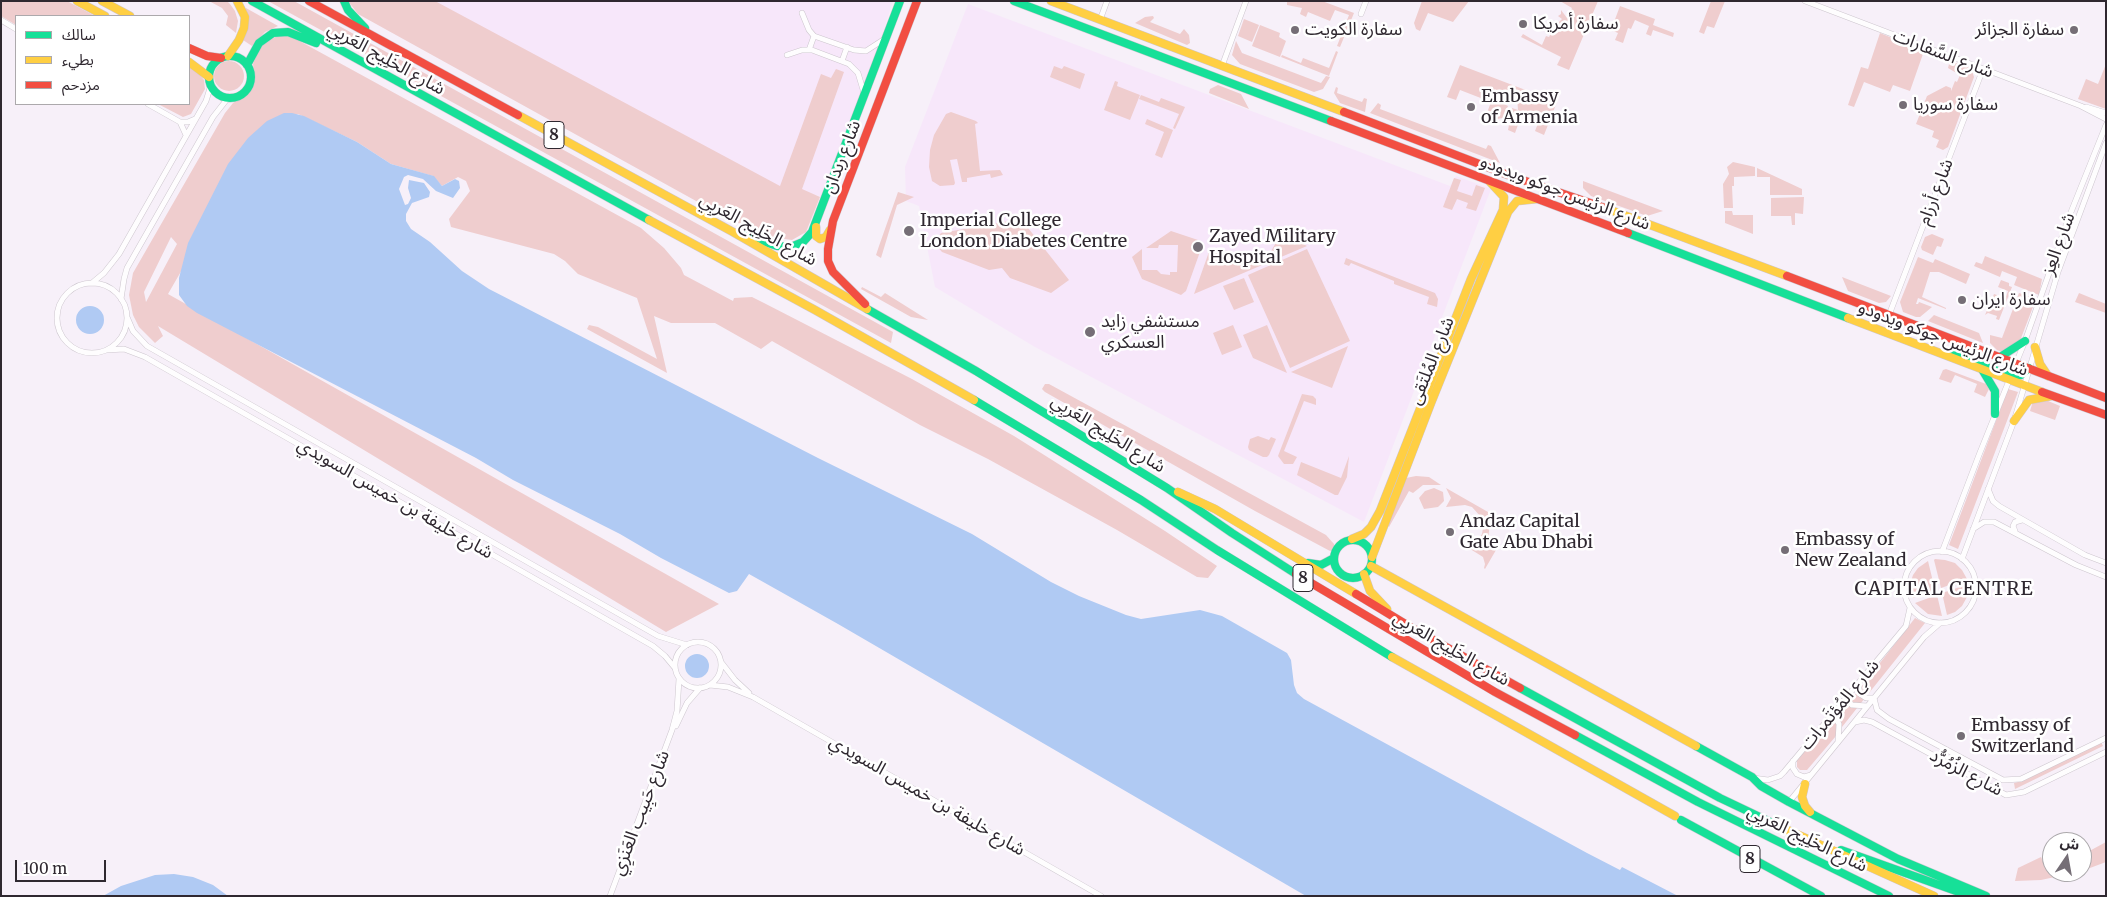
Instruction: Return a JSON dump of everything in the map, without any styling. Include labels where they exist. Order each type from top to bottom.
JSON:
[{"type":"main road","points":[[77,1],[103,15]]},
{"type":"main road","points":[[102,1],[128,15]]},
{"type":"main road","points":[[210,81],[212,66],[224,57],[239,40],[244,28],[244,17],[236,1]]},
{"type":"main road","name":"شارع الخَلِيج العَربِي","points":[[252,1],[389,78],[806,305],[964,394],[1141,500],[1225,555],[1382,651],[1678,818],[1821,896]]},
{"type":"main road","name":"شارع الخَلِيج العَربِي","points":[[309,1],[733,232],[976,371],[1167,488],[1232,533],[1312,584],[1479,683],[1698,802],[1889,896]]},
{"type":"main road","points":[[344,1],[353,17],[374,38]]},
{"type":"main road","name":"شارع ربدان","points":[[733,232],[777,246],[791,247],[808,238],[816,225],[900,1]]},
{"type":"main road","name":"شارع الرئيس جوكو ويدودو","points":[[1014,1],[1540,199],[1864,326],[1983,371],[2010,378],[2106,415]]},
{"type":"main road","name":"شارع الرئيس جوكو ويدودو","points":[[1051,1],[1508,175],[1649,223],[2106,398]]},
{"type":"main road","name":"شارع ربدان","points":[[873,313],[837,277],[830,266],[827,254],[833,221],[917,2]]},
{"type":"main road","points":[[247,65],[255,49],[263,39],[273,33],[288,32],[298,34],[389,78]]},
{"type":"main road","points":[[190,48],[207,56],[239,58],[247,65],[251,76],[248,88],[240,96],[228,98],[218,94],[210,81],[190,63]]},
{"type":"main road","name":"شارع المُلتَقى","points":[[1352,539],[1364,534],[1371,527],[1380,511],[1471,279],[1503,210],[1504,197],[1486,179]]},
{"type":"main road","name":"شارع المُلتَقى","points":[[1372,556],[1508,212],[1517,201],[1540,199]]},
{"type":"main road","points":[[816,225],[816,236],[822,239],[828,235],[833,221]]},
{"type":"main road","points":[[1864,326],[1880,327],[2010,378],[2021,375],[2029,368]]},
{"type":"main road","points":[[2000,357],[2025,341]]},
{"type":"main road","points":[[2035,347],[2040,364],[2048,376]]},
{"type":"main road","points":[[1983,371],[1995,391],[1995,414]]},
{"type":"main road","points":[[2014,421],[2029,400],[2053,396]]},
{"type":"main road","points":[[1167,488],[1215,509],[1412,628],[1720,798],[1842,856],[1934,896]]},
{"type":"main road","points":[[1379,536],[1374,537],[1372,533],[1380,511]]},
{"type":"main road","points":[[1352,539],[1366,545],[1372,556],[1371,566],[1364,574],[1353,578],[1346,577],[1337,569],[1334,558],[1337,548],[1341,543],[1352,539]]},
{"type":"main road","points":[[1288,554],[1317,565],[1325,564],[1334,558]]},
{"type":"main road","points":[[1371,566],[1752,777],[1761,786],[1789,802],[1885,852],[1986,896]]},
{"type":"main road","points":[[1364,574],[1374,598],[1412,628]]},
{"type":"main road","points":[[1805,784],[1802,797],[1805,806],[1812,813]]},
{"type":"main road","points":[[1720,798],[1832,846],[1913,877],[1970,896]]},
{"type":"street","points":[[1100,20],[1107,1]]},
{"type":"street","points":[[1222,66],[1246,1]]},
{"type":"street","points":[[1361,14],[1366,1]]},
{"type":"street","name":"شارع السَّفارات","points":[[1805,1],[2081,106],[2106,113]]},
{"type":"street","points":[[802,14],[809,30],[814,36],[847,48],[858,51],[866,50],[886,38]]},
{"type":"street","points":[[1,20],[15,28]]},
{"type":"street","points":[[809,50],[814,36]]},
{"type":"street","points":[[842,61],[847,48]]},
{"type":"street","points":[[787,54],[809,50],[852,66],[857,70],[865,95]]},
{"type":"street","name":"شارع أرزام","points":[[1889,315],[1983,69]]},
{"type":"street","points":[[210,81],[207,97],[119,254],[110,267],[92,283],[73,289],[63,298],[58,311],[58,325],[66,342],[77,350],[92,353],[107,350],[120,340],[126,326],[127,317],[122,299],[124,279],[128,268],[213,117],[228,98]]},
{"type":"street","points":[[150,105],[180,122],[188,122],[195,118]]},
{"type":"street","name":"شارع السَّفارات","points":[[2081,106],[2106,119]]},
{"type":"street","points":[[180,122],[186,135]]},
{"type":"street","name":"شارع العِز","points":[[2016,364],[2069,217],[2106,126]]},
{"type":"street","name":"شارع العِز","points":[[2029,368],[2058,272],[2106,143]]},
{"type":"street","points":[[92,283],[109,287],[122,299]]},
{"type":"street","name":"شارع خليفة بن خميس السويدي","points":[[127,317],[133,331],[147,346],[658,636],[686,645]]},
{"type":"street","name":"شارع خليفة بن خميس السويدي","points":[[107,350],[124,350],[145,357],[654,646],[675,668]]},
{"type":"street","points":[[1942,552],[2016,364]]},
{"type":"street","points":[[1962,559],[2014,421],[2029,368]]},
{"type":"street","points":[[1988,489],[1996,504],[2085,555],[2106,563]]},
{"type":"street","points":[[2015,532],[2013,526],[2015,522],[2023,520]]},
{"type":"street","points":[[1972,530],[1984,522],[1991,521],[2076,565],[2106,577]]},
{"type":"street","points":[[1942,552],[1962,559],[1970,568],[1974,578],[1975,590],[1968,609],[1957,618],[1940,623],[1923,619],[1910,608],[1905,597],[1904,587],[1908,571],[1920,557],[1929,553],[1942,552]]},
{"type":"street","name":"شارع المُؤتَمرات","points":[[1752,777],[1762,780],[1774,779],[1780,776],[1906,626],[1910,608]]},
{"type":"street","name":"شارع المُؤتَمرات","points":[[1789,802],[1928,632],[1940,623]]},
{"type":"street","points":[[697,642],[707,644],[716,651],[720,661],[720,672],[710,685],[700,688],[688,686],[679,679],[675,668],[676,657],[686,645],[697,642]]},
{"type":"street","name":"شارع خليفة بن خميس السويدي","points":[[720,661],[740,685],[753,696]]},
{"type":"street","name":"شارع حَبِيب العَنَزِي","points":[[672,730],[678,701],[679,679]]},
{"type":"street","name":"شارع الزُمُرُّد","points":[[1858,683],[1858,690],[1863,696],[1874,698],[1877,710],[1999,779],[2008,781],[2021,780],[2106,738]]},
{"type":"street","name":"شارع خليفة بن خميس السويدي","points":[[710,685],[728,687],[753,696],[1101,896]]},
{"type":"street","name":"شارع حَبِيب العَنَزِي","points":[[610,895],[672,730],[687,703],[700,688]]},
{"type":"street","points":[[1845,699],[1852,705],[1868,706]]},
{"type":"street","points":[[1833,713],[1839,724],[1838,743]]},
{"type":"street","name":"شارع الزُمُرُّد","points":[[1855,722],[1868,721],[1996,791],[2011,796],[2024,792],[2106,752]]},
{"type":"street","points":[[1901,738],[1901,730],[1906,728]]},
{"type":"street","points":[[1793,761],[1793,768],[1797,774],[1804,777],[1814,773]]},
{"type":"shaded area","points":[[1,1],[67,1],[93,15],[15,15],[15,24],[1,16]]},
{"type":"shaded area","points":[[209,1],[227,1],[230,4],[235,11],[238,21],[236,33],[226,25],[228,16],[222,8]]},
{"type":"shaded area","points":[[268,1],[294,1],[893,332],[891,343]]},
{"type":"shaded area","points":[[348,1],[435,1],[780,186],[821,74],[831,78],[836,69],[844,72],[802,189],[820,197],[806,232],[792,240],[770,237],[725,217],[358,14]]},
{"type":"shaded area","points":[[380,1],[893,1],[879,45],[821,197],[816,195],[802,200]]},
{"type":"shaded area","points":[[1287,1],[1322,1],[1354,13],[1340,47],[1337,46],[1349,15],[1335,10],[1330,21],[1308,12],[1306,17],[1300,14],[1302,8],[1287,5]]},
{"type":"shaded area","points":[[1422,1],[1469,1],[1453,22],[1428,13],[1420,31],[1416,29],[1414,23]]},
{"type":"shaded area","points":[[1560,1],[1598,1],[1569,70],[1557,65],[1561,57],[1521,37],[1523,34],[1542,45],[1546,36],[1549,37],[1554,27],[1562,19],[1558,16],[1561,14],[1561,10],[1567,18],[1572,8]]},
{"type":"shaded area","points":[[1711,1],[1725,1],[1714,28],[1707,26],[1704,34],[1699,32]]},
{"type":"shaded area","name":"Zayed Military Hospital","points":[[968,4],[1450,186],[1456,176],[1491,189],[1364,522],[1035,347],[935,287],[919,206],[906,201],[905,167]]},
{"type":"shaded area","points":[[1620,6],[1655,19],[1653,25],[1674,33],[1673,37],[1653,30],[1651,36],[1646,34],[1649,26],[1635,20],[1631,29],[1628,28],[1623,43],[1615,40],[1618,33],[1611,30]]},
{"type":"shaded area","points":[[246,8],[278,26],[265,32],[252,46],[243,40]]},
{"type":"shaded area","points":[[1153,16],[1154,18],[1150,22],[1180,34],[1184,29],[1189,35],[1190,43],[1187,45],[1135,23],[1145,17]]},
{"type":"shaded area","points":[[1244,19],[1259,25],[1252,42],[1238,36]]},
{"type":"shaded area","points":[[1260,25],[1280,33],[1279,37],[1286,41],[1280,57],[1252,46]]},
{"type":"shaded area","points":[[1880,33],[1924,51],[1910,91],[1893,85],[1890,92],[1864,82],[1854,107],[1848,105],[1861,67],[1868,69]]},
{"type":"shaded area","points":[[281,34],[294,38],[641,228],[664,248],[681,268],[684,275],[733,301],[734,298],[752,297],[912,379],[1014,436],[1217,566],[1208,578],[1197,577],[1117,530],[988,459],[920,425],[772,341],[761,349],[715,323],[671,323],[654,316],[667,373],[587,329],[589,325],[598,327],[657,359],[637,298],[578,274],[565,261],[554,254],[451,227],[449,219],[470,191],[466,181],[458,177],[442,186],[433,176],[391,164],[357,142],[298,114],[267,122],[168,294],[719,604],[666,632],[158,326],[163,336],[155,343],[139,327],[133,315],[129,295],[133,273],[225,113],[233,103],[244,97],[253,86],[255,81],[253,64],[260,46]],"holes":[[[171,237],[177,244],[146,302],[144,292]]]},
{"type":"shaded area","points":[[1236,41],[1242,53],[1321,83],[1326,76],[1330,77],[1323,89],[1314,92],[1240,64],[1232,55]]},
{"type":"shaded area","points":[[1336,51],[1338,52],[1329,76],[1281,57],[1282,55],[1301,63],[1303,58],[1329,68]]},
{"type":"shaded area","points":[[229,61],[235,62],[243,70],[243,82],[235,90],[229,91],[223,90],[215,82],[214,76],[215,70],[223,62]]},
{"type":"shaded area","points":[[1953,62],[1971,68],[1974,77],[1948,147],[1943,150],[1936,147],[1939,140],[1932,137],[1934,131],[1916,124],[1927,96],[1946,86],[1951,88],[1951,91],[1955,81],[1957,82],[1960,75],[1948,68],[1949,64]]},
{"type":"shaded area","points":[[2106,64],[2106,109],[2078,99],[2086,79],[2098,84]]},
{"type":"shaded area","points":[[1460,65],[1557,102],[1544,135],[1535,131],[1539,121],[1522,114],[1515,133],[1508,130],[1507,120],[1512,108],[1518,110],[1517,97],[1507,91],[1502,103],[1508,106],[1503,118],[1497,119],[1493,124],[1484,121],[1491,102],[1460,90],[1456,100],[1447,97]]},
{"type":"shaded area","points":[[1054,66],[1062,69],[1064,66],[1085,74],[1080,89],[1050,77]]},
{"type":"shaded area","points":[[190,68],[197,71],[204,80],[205,89],[191,114],[183,117],[160,105],[190,105]]},
{"type":"shaded area","points":[[1115,81],[1118,82],[1117,86],[1140,95],[1130,120],[1104,110]]},
{"type":"shaded area","points":[[1218,85],[1241,94],[1249,109],[1209,93],[1210,89]]},
{"type":"shaded area","points":[[1336,87],[1338,88],[1337,93],[1362,102],[1364,98],[1367,99],[1365,112],[1340,103],[1334,93]]},
{"type":"shaded area","points":[[1141,95],[1159,102],[1161,98],[1185,107],[1175,129],[1173,128],[1179,114],[1139,99]]},
{"type":"shaded area","points":[[1378,103],[1381,105],[1380,109],[1486,149],[1488,145],[1491,146],[1500,163],[1370,113]]},
{"type":"shaded area","points":[[951,112],[978,123],[975,124],[980,171],[1000,170],[1003,175],[991,178],[990,174],[967,178],[967,182],[962,182],[957,159],[950,160],[954,185],[940,186],[932,181],[929,167],[930,150],[934,135],[946,114]]},
{"type":"shaded area","points":[[1147,119],[1173,130],[1162,158],[1155,155],[1164,132],[1145,124]]},
{"type":"shaded area","points":[[1733,162],[1755,167],[1755,176],[1734,177],[1734,186],[1732,186],[1733,208],[1724,208],[1723,184],[1729,174],[1727,167]]},
{"type":"shaded area","points":[[1757,168],[1802,189],[1802,195],[1770,195],[1770,177],[1757,177]]},
{"type":"shaded area","points":[[1454,178],[1461,180],[1457,191],[1472,196],[1476,185],[1485,188],[1476,211],[1466,208],[1468,203],[1457,199],[1452,210],[1443,207]]},
{"type":"shaded area","points":[[1583,181],[1663,211],[1647,216],[1591,196],[1583,188]]},
{"type":"shaded area","points":[[898,192],[914,197],[897,205],[881,258],[876,255]]},
{"type":"shaded area","points":[[1804,197],[1803,214],[1795,213],[1795,225],[1792,225],[1791,216],[1771,216],[1771,198]]},
{"type":"shaded area","points":[[1725,211],[1732,211],[1733,215],[1753,215],[1753,234],[1725,223]]},
{"type":"shaded area","points":[[1021,219],[1069,280],[1051,293],[1010,278],[1002,268],[989,270],[942,252],[936,245],[936,240],[941,233]]},
{"type":"shaded area","points":[[1171,231],[1198,240],[1201,249],[1186,291],[1181,295],[1142,279],[1132,257],[1142,249],[1142,270],[1157,270],[1161,274],[1170,275],[1170,272],[1177,272],[1178,245],[1159,245],[1158,248],[1146,248]]},
{"type":"shaded area","points":[[1932,234],[1944,239],[1941,247],[1937,246],[1933,255],[1922,250],[1921,247],[1925,237]]},
{"type":"shaded area","points":[[1284,238],[1292,238],[1307,246],[1194,294],[1210,249],[1249,263],[1258,264],[1267,258],[1277,241]]},
{"type":"shaded area","points":[[1307,249],[1350,341],[1290,368],[1248,275]]},
{"type":"shaded area","points":[[1985,256],[2042,279],[2039,295],[2014,285],[2017,277],[2002,271],[2000,277],[1974,266],[1976,262],[1982,264]]},
{"type":"shaded area","points":[[1918,257],[1933,263],[1935,259],[1970,274],[1966,284],[1939,272],[1930,272],[1922,297],[1946,309],[1918,298],[1916,304],[1919,302],[1932,307],[1920,317],[1916,317],[1903,312],[1900,302]]},
{"type":"shaded area","points":[[1346,258],[1435,293],[1438,299],[1437,307],[1427,304],[1429,297],[1394,284],[1394,281],[1351,263],[1349,266],[1344,264]]},
{"type":"shaded area","points":[[1842,277],[1891,296],[1886,302],[1879,303],[1848,291]]},
{"type":"shaded area","points":[[1244,278],[1254,302],[1234,310],[1223,286]]},
{"type":"shaded area","points":[[2001,280],[2009,283],[2009,286],[2012,287],[1999,320],[1996,319],[1997,316],[1988,313],[1985,315],[1994,294],[1997,295],[1996,299],[2004,302],[2008,291],[1998,287]]},
{"type":"shaded area","points":[[862,287],[881,297],[885,293],[928,320],[911,317],[861,289]]},
{"type":"shaded area","points":[[2019,293],[2036,299],[2018,346],[2003,352],[1997,350],[1990,343],[1990,335],[2002,338]]},
{"type":"shaded area","points":[[2079,293],[2106,304],[2106,313],[2075,302]]},
{"type":"shaded area","points":[[1934,315],[1979,333],[1983,343],[1928,321]]},
{"type":"shaded area","points":[[1233,325],[1242,347],[1222,355],[1213,333]]},
{"type":"shaded area","points":[[1267,325],[1287,373],[1253,358],[1243,335]]},
{"type":"shaded area","points":[[1348,346],[1332,388],[1291,372]]},
{"type":"shaded area","points":[[1946,369],[1986,384],[1989,389],[1985,397],[1974,392],[1977,384],[1955,375],[1951,383],[1939,379],[1943,370]]},
{"type":"shaded area","points":[[1045,384],[1049,384],[1326,535],[1334,544],[1334,550],[1330,551],[1255,511],[1045,392],[1042,389]]},
{"type":"shaded area","points":[[2008,389],[2018,392],[1958,549],[1949,545]]},
{"type":"shaded area","points":[[1302,394],[1313,396],[1316,399],[1316,405],[1304,401],[1284,451],[1297,457],[1293,464],[1284,464],[1278,456]]},
{"type":"shaded area","points":[[2041,398],[2060,406],[2055,420],[2030,411],[2033,401]]},
{"type":"shaded area","points":[[1258,436],[1269,440],[1271,437],[1276,439],[1267,457],[1249,450],[1250,439]]},
{"type":"shaded area","points":[[1349,456],[1347,477],[1338,495],[1297,475],[1301,462],[1341,478]]},
{"type":"shaded area","points":[[1416,476],[1429,477],[1441,485],[1423,485],[1413,493],[1409,491],[1389,527],[1387,525],[1406,478]]},
{"type":"shaded area","points":[[1434,488],[1443,492],[1444,501],[1438,507],[1424,509],[1419,498],[1425,491]]},
{"type":"shaded area","points":[[1446,488],[1488,512],[1490,522],[1489,546],[1496,550],[1485,569],[1483,557],[1467,547],[1478,540],[1482,534],[1481,517],[1472,507],[1465,505],[1446,507],[1451,498]]},
{"type":"shaded area","points":[[1935,559],[1955,563],[1967,579],[1941,588]]},
{"type":"shaded area","points":[[1928,561],[1935,590],[1913,598],[1910,584],[1913,575],[1918,568]]},
{"type":"shaded area","points":[[1969,584],[1967,597],[1962,606],[1955,612],[1947,615],[1942,593]]},
{"type":"shaded area","points":[[1937,595],[1942,616],[1928,614],[1915,603]]},
{"type":"shaded area","points":[[1915,618],[1925,623],[1869,693],[1863,692],[1862,686]]},
{"type":"shaded area","points":[[1858,691],[1865,698],[1842,727],[1839,714]]},
{"type":"shaded area","points":[[1834,719],[1838,729],[1836,736],[1807,770],[1800,770],[1797,767],[1797,760]]},
{"type":"shaded area","points":[[2101,742],[2103,746],[2015,789],[2014,783],[2022,781]]},
{"type":"shaded area","points":[[2106,842],[2106,862],[2092,867],[2092,850]]},
{"type":"shaded area","points":[[2041,857],[2042,880],[2015,881],[2018,868]]},
{"type":"water","points":[[284,113],[304,116],[357,142],[391,164],[434,176],[442,186],[455,179],[459,181],[460,188],[453,198],[436,191],[423,179],[408,175],[404,177],[399,189],[405,205],[408,204],[411,198],[408,188],[409,180],[424,183],[430,192],[429,197],[412,203],[406,214],[406,221],[411,229],[430,242],[462,271],[489,289],[818,458],[972,534],[1051,582],[1079,596],[1141,619],[1200,610],[1222,616],[1287,653],[1291,660],[1294,685],[1297,693],[1304,699],[1587,853],[1620,870],[1622,867],[1678,896],[1306,896],[749,574],[737,591],[729,593],[661,558],[620,534],[513,480],[476,458],[197,313],[187,306],[179,295],[179,278],[188,243],[228,164],[248,138],[267,121]]},
{"type":"water","points":[[90,306],[100,310],[104,320],[100,330],[90,334],[80,330],[76,320],[80,310]]},
{"type":"water","points":[[697,654],[706,657],[709,666],[706,675],[697,678],[688,675],[685,666],[688,657]]},
{"type":"water","points":[[174,874],[193,877],[213,885],[228,896],[103,896],[121,886],[155,875]]},
{"type":"traffic: fast","points":[[252,1],[649,220]]},
{"type":"traffic: fast","points":[[344,1],[348,10],[365,28]]},
{"type":"traffic: fast","points":[[745,235],[777,246],[791,247],[803,242],[812,232],[900,1]]},
{"type":"traffic: fast","points":[[1014,1],[1331,121]]},
{"type":"traffic: fast","points":[[247,65],[259,43],[273,33],[288,32],[316,43]]},
{"type":"traffic: fast","points":[[226,56],[234,56],[245,62],[251,77],[245,92],[234,98],[226,98],[215,92],[209,81],[209,73],[215,62],[226,56]]},
{"type":"traffic: fast","points":[[1628,233],[1848,318]]},
{"type":"traffic: fast","points":[[867,309],[976,371],[1167,488],[1296,574]]},
{"type":"traffic: fast","points":[[2000,357],[2025,341]]},
{"type":"traffic: fast","points":[[1949,353],[2011,376],[2021,375],[2029,368]]},
{"type":"traffic: fast","points":[[1983,371],[1995,391],[1995,414]]},
{"type":"traffic: fast","points":[[974,400],[1141,500],[1217,550],[1392,657]]},
{"type":"traffic: fast","points":[[1353,540],[1367,545],[1372,559],[1367,573],[1353,578],[1339,573],[1334,559],[1339,545],[1353,540]]},
{"type":"traffic: fast","points":[[1308,563],[1321,565],[1334,558]]},
{"type":"traffic: fast","points":[[1520,688],[1720,798],[1781,827]]},
{"type":"traffic: fast","points":[[1575,735],[1698,802],[1889,896]]},
{"type":"traffic: fast","points":[[1696,746],[1752,777],[1761,786],[1789,802],[1898,859],[1986,896]]},
{"type":"traffic: fast","points":[[1681,820],[1821,896]]},
{"type":"traffic: fast","points":[[1841,850],[1970,896]]},
{"type":"traffic: slow","points":[[77,1],[103,15]]},
{"type":"traffic: slow","points":[[102,1],[128,15]]},
{"type":"traffic: slow","points":[[228,56],[239,40],[244,28],[245,17],[237,1]]},
{"type":"traffic: slow","points":[[1051,1],[1344,112]]},
{"type":"traffic: slow","points":[[190,63],[209,77]]},
{"type":"traffic: slow","points":[[518,115],[733,232],[867,309]]},
{"type":"traffic: slow","points":[[1352,539],[1364,534],[1371,527],[1380,511],[1471,279],[1503,210],[1504,197],[1490,182]]},
{"type":"traffic: slow","points":[[1372,557],[1431,403],[1508,212],[1517,201],[1536,199]]},
{"type":"traffic: slow","points":[[1605,208],[1787,276]]},
{"type":"traffic: slow","points":[[649,220],[815,310],[974,400]]},
{"type":"traffic: slow","points":[[816,227],[816,236],[820,239],[826,237],[830,230]]},
{"type":"traffic: slow","points":[[1848,318],[2042,392]]},
{"type":"traffic: slow","points":[[2035,347],[2040,364],[2048,376]]},
{"type":"traffic: slow","points":[[2014,421],[2029,400],[2051,396]]},
{"type":"traffic: slow","points":[[1178,492],[1215,509],[1356,594]]},
{"type":"traffic: slow","points":[[1371,566],[1696,746]]},
{"type":"traffic: slow","points":[[1364,574],[1370,591],[1387,609]]},
{"type":"traffic: slow","points":[[1392,657],[1675,816]]},
{"type":"traffic: slow","points":[[1805,784],[1802,797],[1805,806],[1810,812]]},
{"type":"traffic: slow","points":[[1781,827],[1934,896]]},
{"type":"traffic: jam","points":[[309,1],[518,115]]},
{"type":"traffic: jam","points":[[865,304],[833,272],[828,261],[828,249],[833,221],[917,1]]},
{"type":"traffic: jam","points":[[190,48],[207,56],[221,58]]},
{"type":"traffic: jam","points":[[1344,112],[1508,175],[1605,208]]},
{"type":"traffic: jam","points":[[1331,121],[1628,233]]},
{"type":"traffic: jam","points":[[1787,276],[2106,398]]},
{"type":"traffic: jam","points":[[2042,392],[2106,415]]},
{"type":"traffic: jam","points":[[1296,574],[1495,692],[1575,735]]},
{"type":"traffic: jam","points":[[1356,594],[1412,628],[1520,688]]},
{"type":"place","name":"سفارة أمريكا","points":[[1523,24]]},
{"type":"place","name":"سفارة الكويت","points":[[1295,30]]},
{"type":"place","name":"سفارة الجزائر","points":[[2074,30]]},
{"type":"place","name":"سفارة سوريا","points":[[1903,105]]},
{"type":"place","name":"Embassy of Armenia","points":[[1471,107]]},
{"type":"place","name":"Imperial College London Diabetes Centre","points":[[909,231]]},
{"type":"place","name":"Zayed Military Hospital","points":[[1198,247]]},
{"type":"place","name":"سفارة ايران","points":[[1962,300]]},
{"type":"place","name":"مستشفي زايد العسكري","points":[[1090,332]]},
{"type":"place","name":"Andaz Capital Gate Abu Dhabi","points":[[1450,532]]},
{"type":"place","name":"Embassy of New Zealand","points":[[1785,550]]},
{"type":"place","name":"Embassy of Switzerland","points":[[1961,736]]},
{"type":"district","name":"CAPITAL CENTRE","points":[[1944,590]]}]
